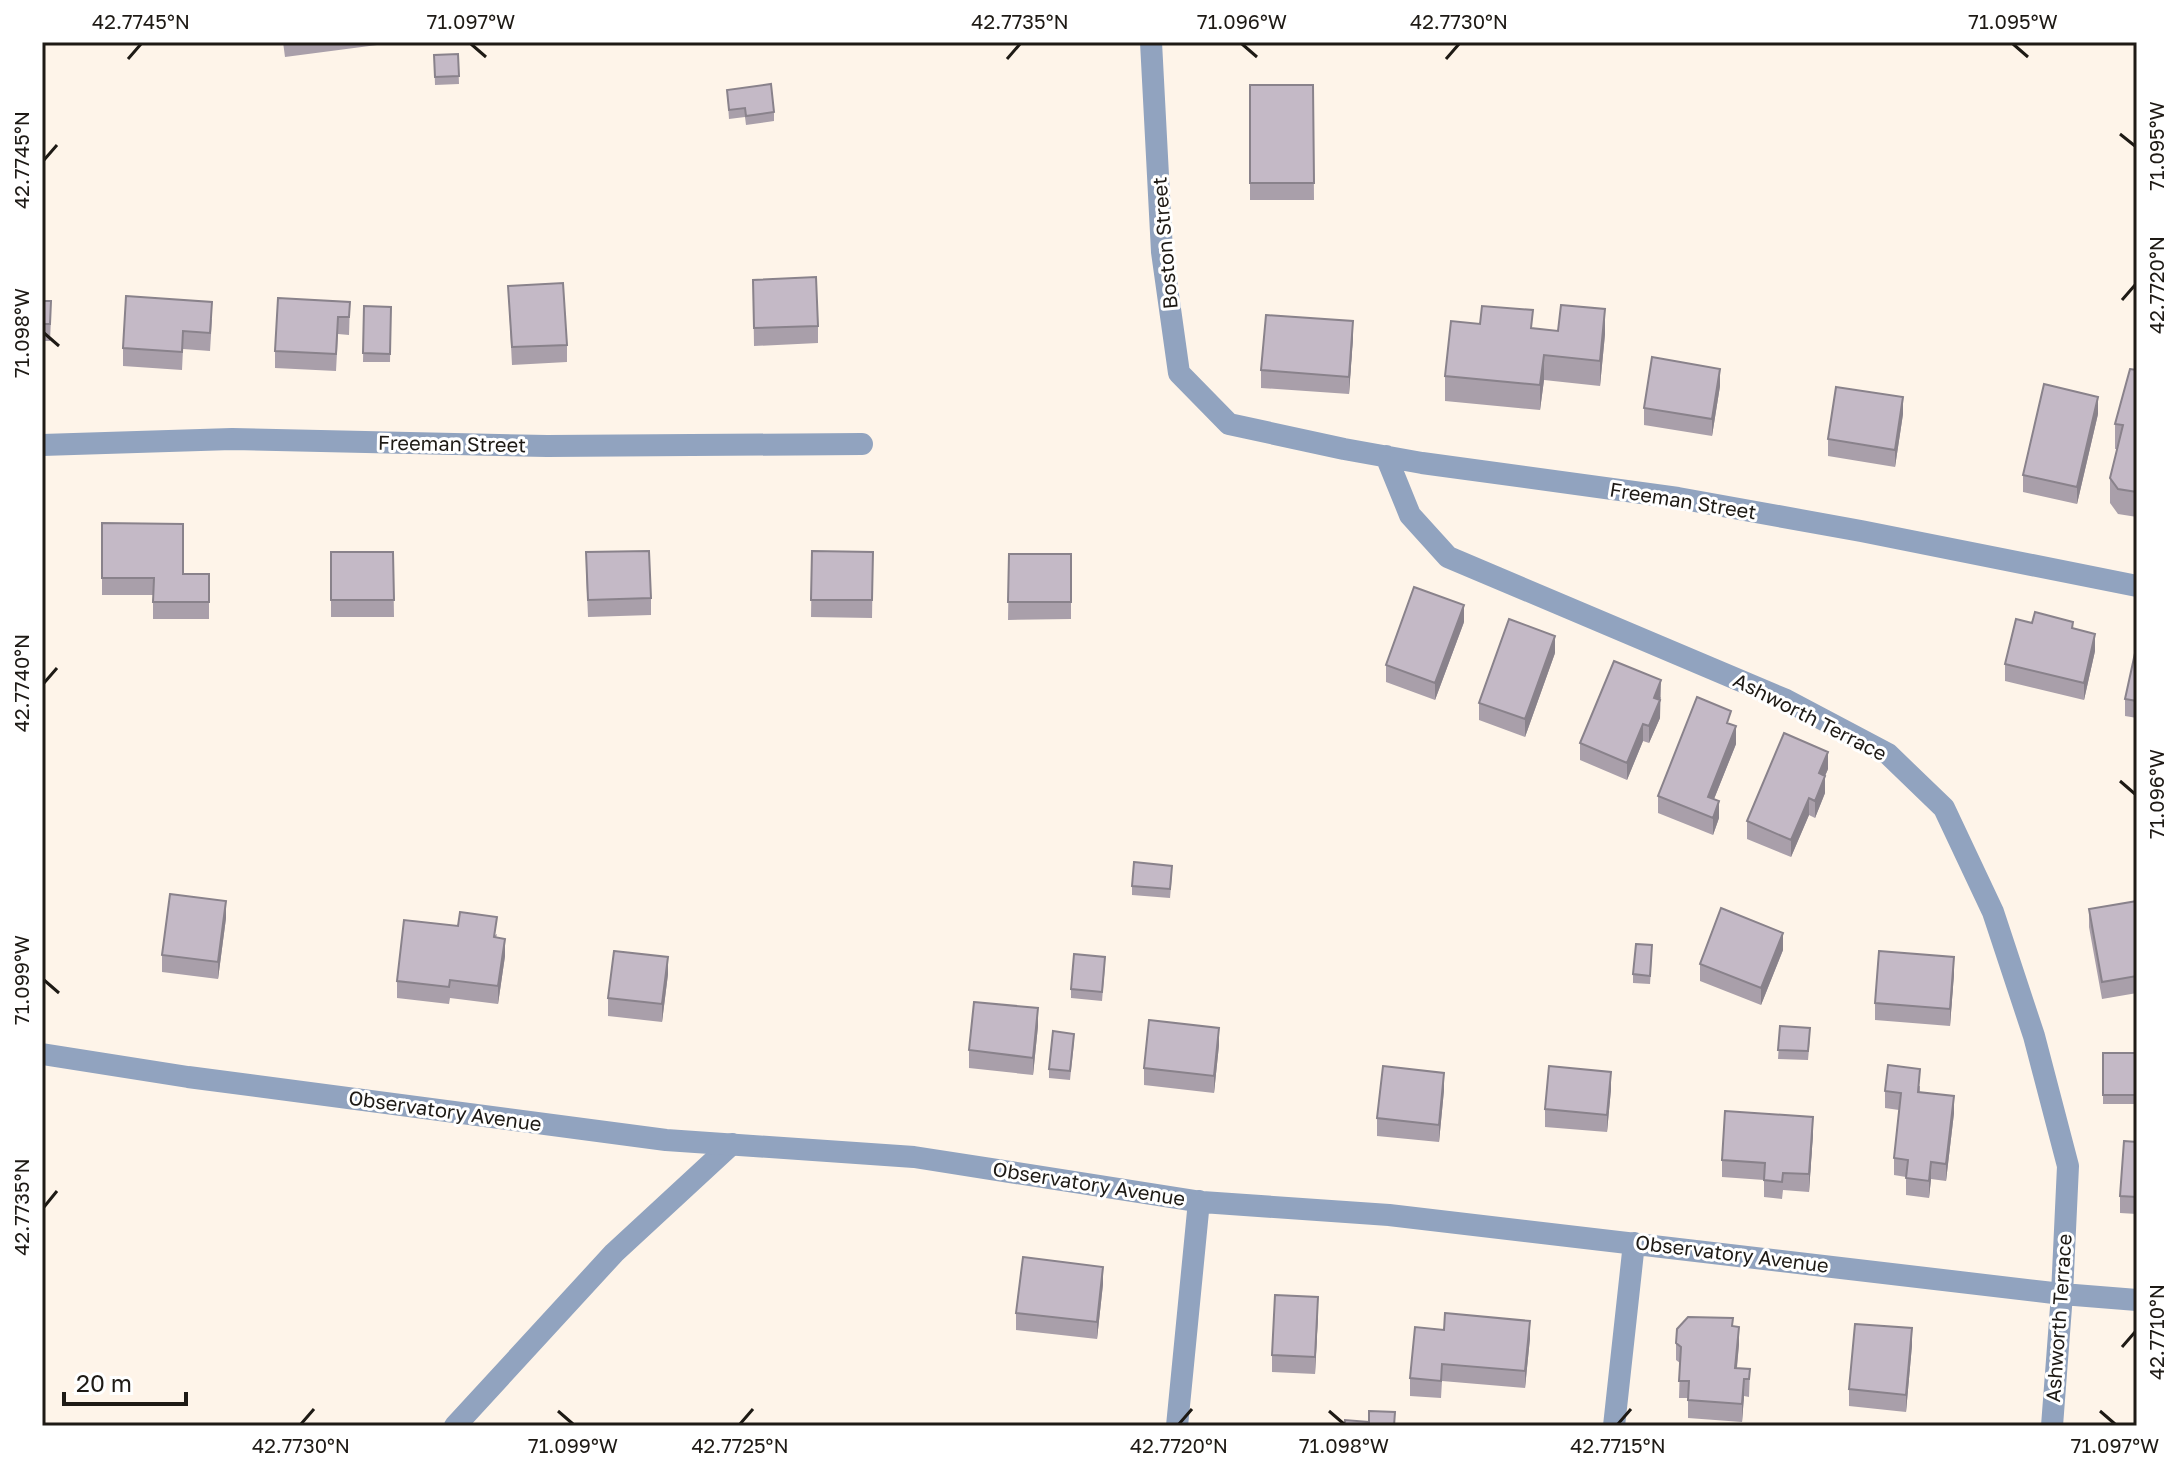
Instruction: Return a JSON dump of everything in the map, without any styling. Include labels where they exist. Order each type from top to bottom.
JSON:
[{"type":"street","name":"Boston Street","points":[[1151,42],[1162,252],[1179,373],[1229,424]]},
{"type":"street","name":"Freeman Street","points":[[1229,424],[1386,456],[1693,501],[2137,586]]},
{"type":"street","name":"Freeman Street","points":[[42,445],[232,439],[547,446],[862,444]]},
{"type":"street","name":"Ashworth Terrace","points":[[1386,456],[1410,515],[1448,557],[1786,700],[1888,754],[1944,808],[1993,912],[2034,1036],[2068,1166],[2052,1426]]},
{"type":"street","name":"Observatory Avenue","points":[[42,1054],[188,1077],[666,1140],[914,1157],[1199,1201],[1389,1215],[2062,1294],[2137,1300]]},
{"type":"street","points":[[455,1426],[614,1253],[732,1144]]},
{"type":"street","points":[[1177,1426],[1199,1201]]},
{"type":"street","points":[[1614,1426],[1634,1243]]},
{"type":"building","points":[[458,54],[459,76],[435,77],[434,55]]},
{"type":"building","points":[[771,84],[774,112],[746,116],[745,108],[729,110],[727,90]]},
{"type":"building","points":[[1250,85],[1313,85],[1314,183],[1250,183]]},
{"type":"building","points":[[816,277],[818,326],[754,328],[753,280]]},
{"type":"building","points":[[563,283],[567,345],[512,347],[508,286]]},
{"type":"building","points":[[126,296],[212,302],[210,333],[183,331],[182,352],[123,348]]},
{"type":"building","points":[[278,298],[350,302],[349,317],[338,317],[336,354],[275,351]]},
{"type":"building","points":[[42,301],[51,301],[50,324],[42,324]]},
{"type":"building","points":[[1561,305],[1605,309],[1600,361],[1544,355],[1540,385],[1445,376],[1451,321],[1480,324],[1482,306],[1533,310],[1531,328],[1558,331]]},
{"type":"building","points":[[364,306],[391,307],[390,354],[363,353]]},
{"type":"building","points":[[1266,315],[1353,321],[1349,377],[1261,370]]},
{"type":"building","points":[[1652,357],[1720,369],[1712,419],[1644,408]]},
{"type":"building","points":[[2130,369],[2137,370],[2137,492],[2118,489],[2110,478],[2123,425],[2115,424]]},
{"type":"building","points":[[2044,384],[2098,397],[2077,487],[2023,475]]},
{"type":"building","points":[[1836,387],[1903,397],[1895,450],[1828,439]]},
{"type":"building","points":[[102,523],[183,524],[183,574],[209,574],[209,602],[153,602],[154,578],[102,578]]},
{"type":"building","points":[[649,551],[651,598],[588,600],[586,552]]},
{"type":"building","points":[[812,551],[873,552],[872,600],[811,600]]},
{"type":"building","points":[[331,552],[393,552],[394,600],[331,600]]},
{"type":"building","points":[[1009,554],[1071,554],[1071,602],[1008,602]]},
{"type":"building","points":[[1414,587],[1464,605],[1435,683],[1386,665]]},
{"type":"building","points":[[2035,612],[2073,622],[2072,628],[2095,634],[2084,683],[2005,664],[2016,619],[2032,623]]},
{"type":"building","points":[[1509,619],[1555,636],[1525,719],[1479,703]]},
{"type":"building","points":[[2137,644],[2137,701],[2125,699]]},
{"type":"building","points":[[1614,661],[1661,680],[1654,698],[1660,700],[1649,726],[1643,724],[1627,763],[1580,743]]},
{"type":"building","points":[[1697,697],[1731,711],[1727,723],[1736,726],[1708,797],[1719,801],[1713,818],[1658,796]]},
{"type":"building","points":[[1784,733],[1828,752],[1819,773],[1825,776],[1815,801],[1809,798],[1791,840],[1747,821]]},
{"type":"building","points":[[1134,862],[1172,866],[1170,889],[1132,886]]},
{"type":"building","points":[[170,894],[226,901],[218,962],[162,955]]},
{"type":"building","points":[[2137,901],[2137,976],[2102,982],[2089,909]]},
{"type":"building","points":[[1721,908],[1783,933],[1761,988],[1700,964]]},
{"type":"building","points":[[460,912],[497,917],[494,937],[505,939],[498,986],[450,980],[449,987],[397,981],[404,920],[458,926]]},
{"type":"building","points":[[1636,944],[1652,945],[1650,976],[1633,974]]},
{"type":"building","points":[[614,951],[668,957],[662,1004],[608,998]]},
{"type":"building","points":[[1879,951],[1954,957],[1950,1009],[1875,1003]]},
{"type":"building","points":[[1074,954],[1105,957],[1102,992],[1071,989]]},
{"type":"building","points":[[974,1002],[1038,1008],[1033,1058],[969,1050]]},
{"type":"building","points":[[1149,1020],[1219,1028],[1214,1076],[1144,1068]]},
{"type":"building","points":[[1780,1026],[1810,1028],[1808,1051],[1778,1050]]},
{"type":"building","points":[[1053,1031],[1074,1034],[1070,1071],[1049,1069]]},
{"type":"building","points":[[2103,1053],[2137,1053],[2137,1095],[2103,1095]]},
{"type":"building","points":[[1888,1065],[1920,1069],[1918,1092],[1954,1096],[1946,1164],[1931,1162],[1929,1181],[1906,1178],[1908,1160],[1894,1158],[1901,1093],[1885,1091]]},
{"type":"building","points":[[1383,1066],[1444,1073],[1439,1125],[1377,1118]]},
{"type":"building","points":[[1549,1066],[1611,1072],[1607,1115],[1545,1109]]},
{"type":"building","points":[[1725,1111],[1813,1117],[1809,1174],[1783,1173],[1782,1182],[1764,1180],[1765,1163],[1722,1160]]},
{"type":"building","points":[[2124,1141],[2137,1142],[2137,1197],[2120,1196]]},
{"type":"building","points":[[1023,1257],[1103,1267],[1097,1322],[1016,1313]]},
{"type":"building","points":[[1275,1295],[1318,1297],[1315,1357],[1272,1355]]},
{"type":"building","points":[[1445,1313],[1530,1321],[1525,1371],[1442,1364],[1441,1381],[1410,1378],[1415,1327],[1444,1330]]},
{"type":"building","points":[[1688,1317],[1733,1318],[1732,1326],[1739,1327],[1735,1368],[1750,1369],[1749,1379],[1744,1379],[1742,1404],[1688,1400],[1689,1381],[1679,1381],[1681,1347],[1676,1343],[1677,1329]]},
{"type":"building","points":[[1855,1324],[1912,1328],[1906,1395],[1849,1389]]},
{"type":"building","points":[[1369,1411],[1395,1412],[1394,1426],[1345,1426],[1345,1420],[1369,1422]]}]
